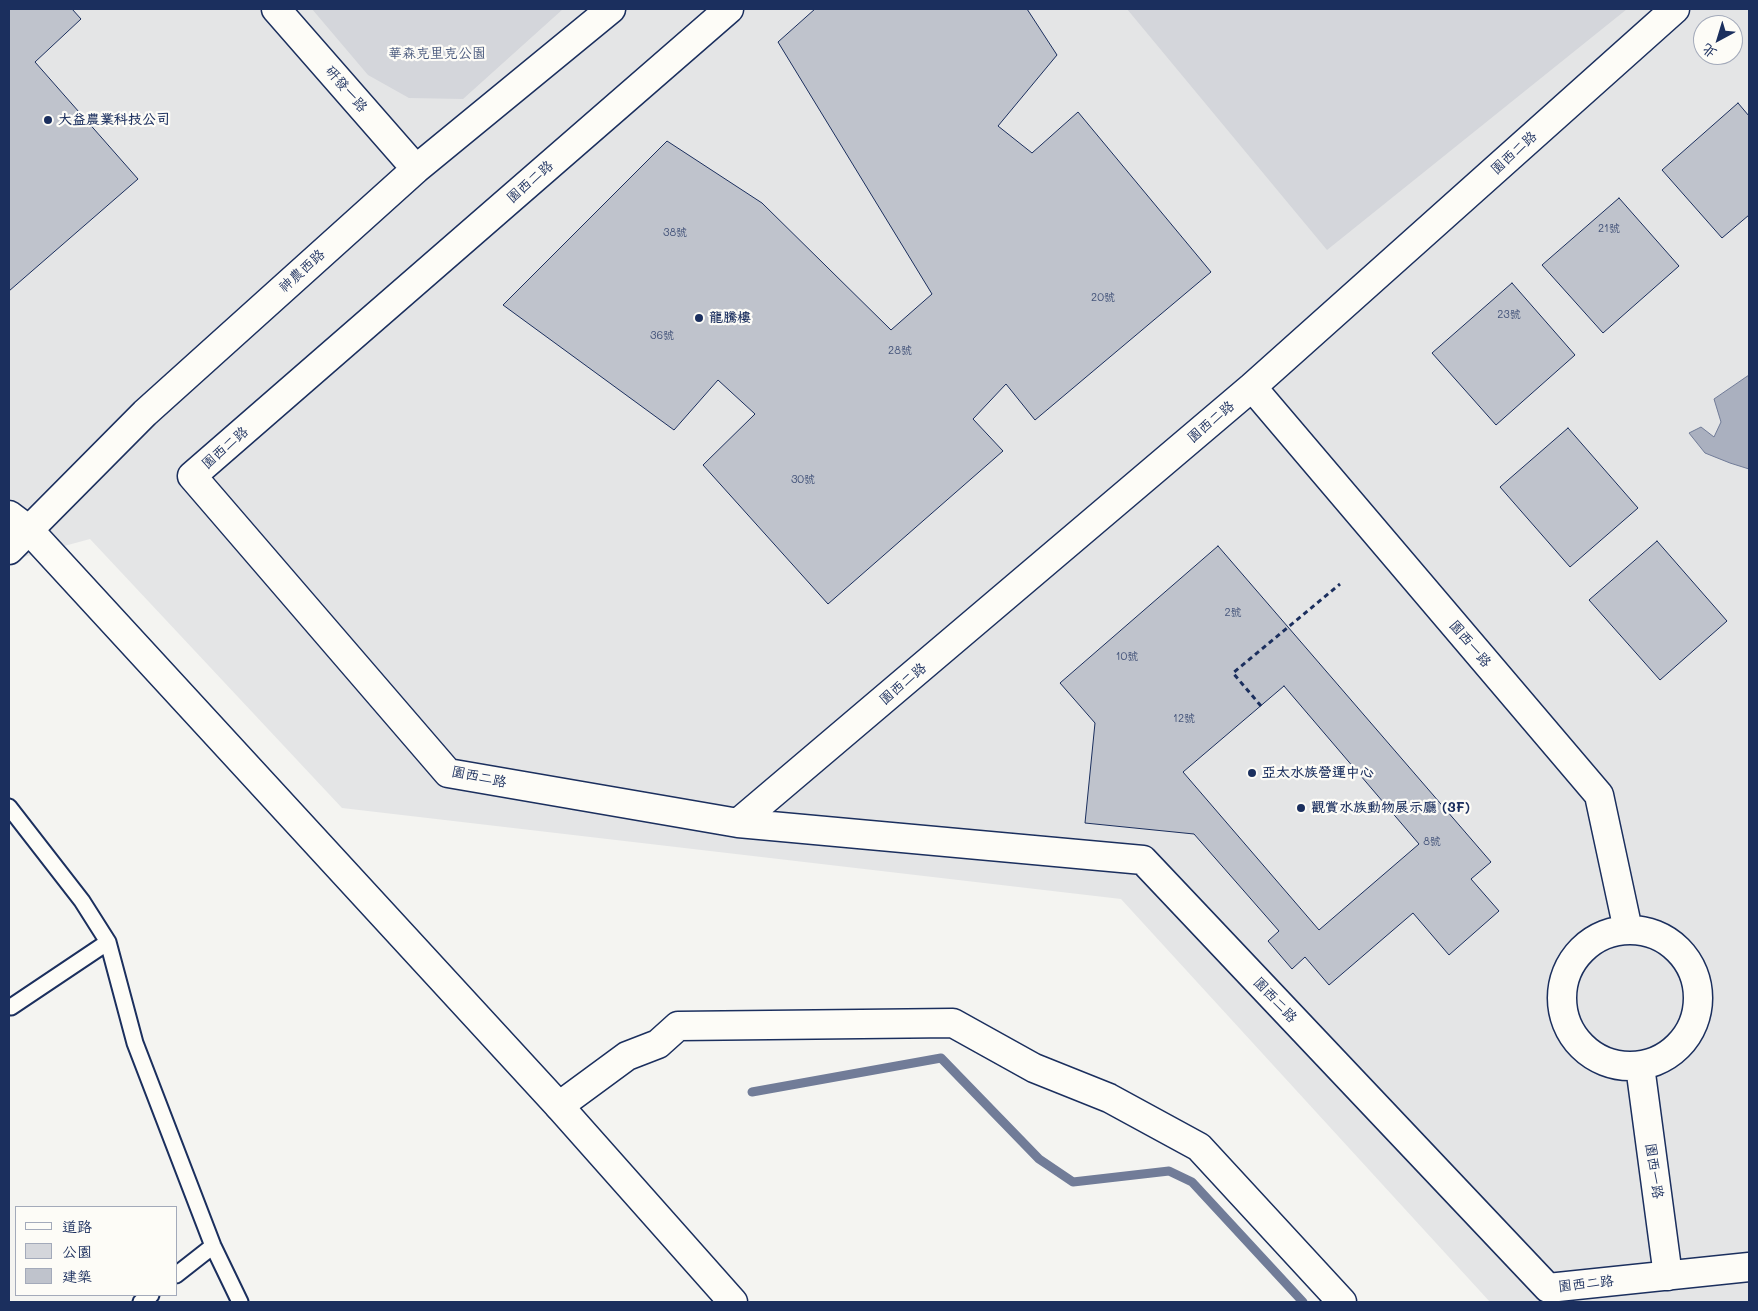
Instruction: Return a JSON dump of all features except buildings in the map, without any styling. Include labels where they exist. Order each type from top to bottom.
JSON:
[{"type":"street","name":"研發一路","points":[[276,9],[416,169]]},
{"type":"street","name":"神農西路","points":[[9,550],[15,526],[416,169],[611,9]]},
{"type":"street","name":"園西二路","points":[[729,9],[192,476],[448,773],[738,823],[1143,860],[1548,1288],[1749,1267]]},
{"type":"street","name":"園西二路","points":[[738,823],[1252,387],[1675,9]]},
{"type":"street","name":"園西一路","points":[[1252,387],[1599,794],[1628,930]]},
{"type":"street","points":[[15,526],[559,1106],[733,1302]]},
{"type":"street","points":[[1628,930],[1650,933],[1671,944],[1686,960],[1696,981],[1698,1004],[1693,1026],[1680,1045],[1662,1059],[1640,1066],[1618,1066],[1596,1058],[1579,1045],[1567,1026],[1562,1004],[1563,982],[1571,961],[1586,945],[1605,934],[1628,930]]},
{"type":"street","points":[[559,1106],[628,1056],[658,1044],[678,1026],[953,1023],[1034,1068],[1109,1098],[1200,1147],[1342,1302]]},
{"type":"street","name":"園西一路","points":[[1640,1066],[1668,1276]]},
{"type":"lane","points":[[9,807],[82,901],[108,942],[135,1043],[213,1246],[240,1302]]},
{"type":"lane","points":[[11,1007],[108,942]]},
{"type":"lane","points":[[178,1273],[213,1246]]},
{"type":"path","points":[[1261,706],[1233,672],[1340,584]]},
{"type":"shaded area","points":[[9,9],[1749,9],[1749,1302],[1490,1302],[1121,899],[342,808],[90,539],[9,561]]},
{"type":"green space","name":"華森克里克公園","points":[[312,9],[563,9],[463,99],[409,98],[368,75]]},
{"type":"green space","points":[[1127,9],[1627,9],[1327,250]]},
{"type":"water","points":[[1749,375],[1749,469],[1705,453],[1689,433],[1701,427],[1714,437],[1721,422],[1714,399]]},
{"type":"waterway","points":[[752,1092],[941,1058],[1039,1159],[1073,1182],[1169,1171],[1192,1182],[1303,1302]]},
{"type":"place","name":"大益農業科技公司","points":[[48,120]]},
{"type":"place","name":"龍騰樓","points":[[699,318]]},
{"type":"place","name":"亞太水族營運中心","points":[[1252,773]]},
{"type":"place","name":"觀賞水族動物展示廳 (3F)","points":[[1301,808]]}]
